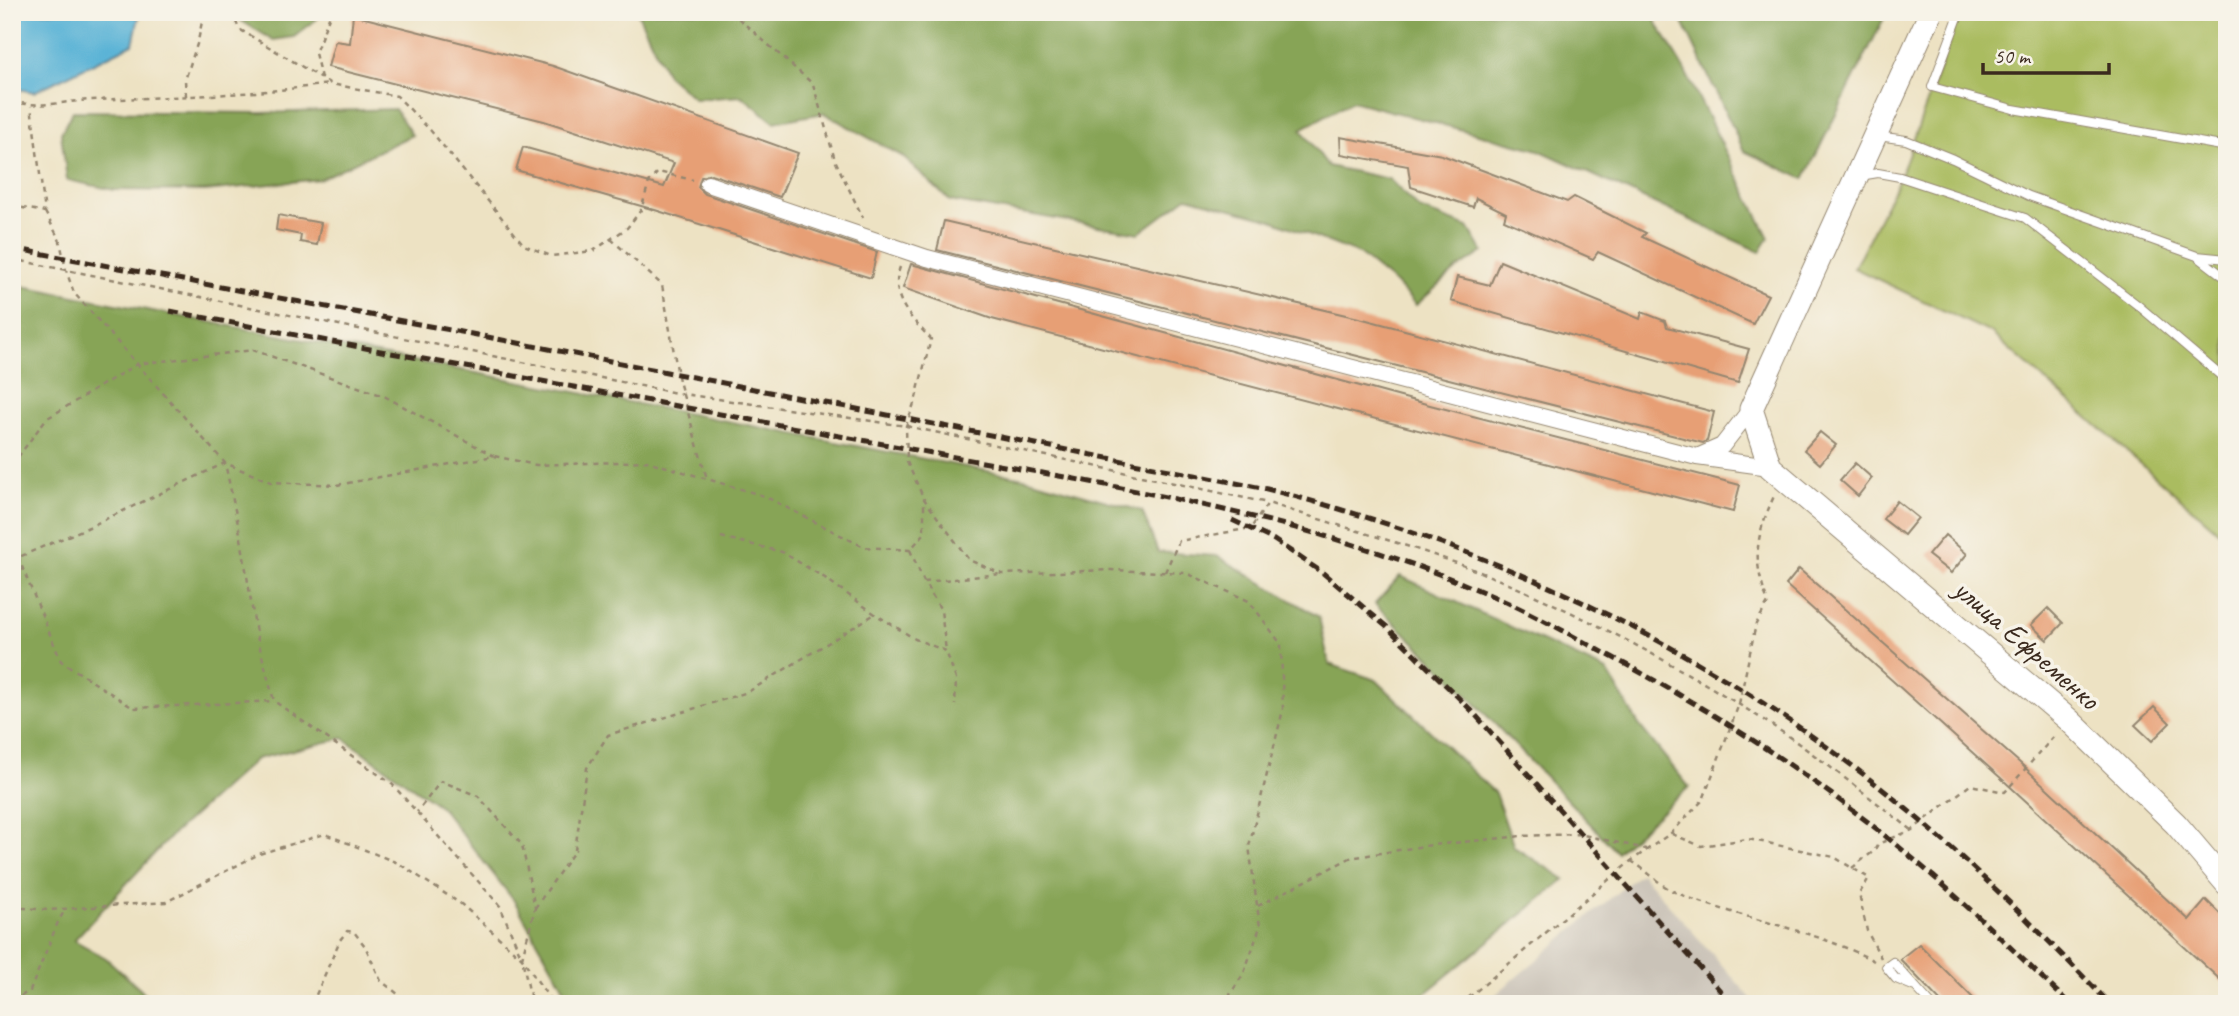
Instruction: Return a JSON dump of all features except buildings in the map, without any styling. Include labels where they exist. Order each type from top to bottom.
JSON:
[{"type":"street","points":[[1697,457],[1722,446],[1751,409],[1931,12]]},
{"type":"street","points":[[708,184],[905,251],[1697,457],[1776,472]]},
{"type":"street","points":[[1751,409],[1776,472]]},
{"type":"street","name":"улица Ефременко","points":[[1776,472],[2069,719],[2176,824],[2227,884]]},
{"type":"lane","points":[[1960,12],[1932,87],[2013,109],[2227,147]]},
{"type":"lane","points":[[1874,136],[1906,140],[1953,159],[2029,196],[2197,256],[2227,259]]},
{"type":"lane","points":[[1857,176],[1878,173],[1900,177],[2025,218],[2140,307],[2227,382]]},
{"type":"lane","points":[[2197,256],[2227,279]]},
{"type":"lane","points":[[1886,967],[1894,962],[1931,1004]]},
{"type":"path","points":[[186,96],[185,80],[204,12]]},
{"type":"path","points":[[232,12],[239,29],[331,84]]},
{"type":"path","points":[[321,78],[315,53],[331,12]]},
{"type":"path","points":[[731,12],[813,84],[835,160],[873,240]]},
{"type":"path","points":[[12,102],[31,106],[288,90],[331,84],[397,96],[431,131],[524,245],[551,256],[593,251],[627,228],[641,210],[649,182],[657,172],[708,184]]},
{"type":"path","points":[[31,106],[45,212],[60,241],[74,292],[225,463],[271,482],[337,485],[494,456]]},
{"type":"path","points":[[12,206],[45,212]]},
{"type":"path","points":[[611,239],[662,285],[683,394],[707,479]]},
{"type":"path","points":[[905,251],[897,276],[902,307],[931,339],[906,426],[907,462],[924,499],[969,560],[1002,574]]},
{"type":"path","points":[[12,259],[683,394],[906,426],[1268,503],[1399,543],[1504,582],[1640,648],[1739,704],[1787,736],[1912,830]]},
{"type":"path","points":[[12,465],[46,419],[137,364],[253,350],[384,396],[494,456],[536,465],[647,461],[764,496],[864,547],[910,550]]},
{"type":"path","points":[[12,560],[225,463]]},
{"type":"path","points":[[225,463],[242,538],[256,633],[274,701]]},
{"type":"path","points":[[1461,1004],[1630,861],[1671,833],[1703,800],[1739,704],[1756,624],[1768,603],[1758,574],[1759,530],[1776,472]]},
{"type":"path","points":[[910,550],[924,534],[924,499]]},
{"type":"path","points":[[1165,573],[1179,541],[1251,528],[1268,503]]},
{"type":"path","points":[[721,537],[782,552],[915,639],[947,650]]},
{"type":"path","points":[[910,550],[924,582],[941,610],[947,650],[956,679],[955,705]]},
{"type":"path","points":[[18,557],[61,661],[133,708],[274,701],[392,784],[500,906],[522,958],[532,1004]]},
{"type":"path","points":[[924,582],[1002,574],[1111,570],[1185,573],[1249,601],[1280,644],[1283,710],[1249,846],[1260,927],[1244,972],[1224,1004]]},
{"type":"path","points":[[522,958],[535,908],[575,850],[587,768],[608,736],[748,692],[875,614]]},
{"type":"path","points":[[1853,868],[1874,851],[1878,844],[1912,830],[1970,785],[2004,792],[2069,719]]},
{"type":"path","points":[[417,812],[441,781],[478,796],[523,845],[535,908]]},
{"type":"path","points":[[1671,833],[1701,846],[1748,839],[1834,857],[1853,868],[1869,878],[1859,894],[1867,932],[1886,967]]},
{"type":"path","points":[[12,907],[66,909],[166,902],[259,854],[325,834],[398,863],[461,904],[522,958],[553,1004]]},
{"type":"path","points":[[1257,906],[1350,858],[1424,846],[1521,836],[1579,834],[1646,849]]},
{"type":"path","points":[[1630,861],[1646,869],[1671,890],[1704,903],[1832,940],[1886,967]]},
{"type":"path","points":[[12,1001],[30,991],[66,909]]},
{"type":"path","points":[[312,1004],[340,940],[347,931],[354,932],[365,946],[381,981],[411,1004]]},
{"type":"shaded area","points":[[1641,873],[1756,1004],[1484,1004],[1625,886]]},
{"type":"green space","points":[[236,12],[319,12],[318,18],[294,37],[273,40],[240,20]]},
{"type":"green space","points":[[637,12],[1650,12],[1684,69],[1769,238],[1760,252],[1539,150],[1352,101],[1301,129],[1328,166],[1389,179],[1419,209],[1468,227],[1483,252],[1457,269],[1416,305],[1396,284],[1359,254],[1272,220],[1187,197],[1139,233],[950,201],[902,156],[824,113],[774,122],[742,96],[695,99],[667,75]]},
{"type":"green space","points":[[1678,12],[1887,12],[1804,179],[1744,151]]},
{"type":"green space","points":[[1960,12],[2227,12],[2227,539],[1991,333],[1854,268],[1900,177]]},
{"type":"green space","points":[[395,109],[412,135],[320,179],[205,191],[114,190],[67,180],[61,133],[73,111],[260,113]]},
{"type":"green space","points":[[12,284],[1029,479],[1142,511],[1158,552],[1217,556],[1319,617],[1329,664],[1376,680],[1495,793],[1514,847],[1565,879],[1412,1004],[573,1004],[515,902],[441,807],[343,738],[256,759],[170,837],[74,940],[106,958],[156,1004],[12,1004]]},
{"type":"green space","points":[[1400,576],[1607,671],[1639,725],[1689,787],[1617,852],[1452,679],[1375,604]]},
{"type":"water","points":[[12,12],[140,12],[133,44],[34,92],[12,88]]},
{"type":"railway","points":[[12,248],[477,335],[1267,489],[1356,514],[1444,544],[1531,579],[1615,618],[1697,662],[1776,711],[1852,765],[1948,845],[1996,889],[2110,1004]]},
{"type":"railway","points":[[170,311],[1131,490],[1280,524],[1426,569],[1497,598],[1548,623],[1687,699],[1773,753],[1895,843],[1968,907],[2070,1004]]},
{"type":"railway","points":[[1232,520],[1274,540],[1323,573],[1387,627],[1472,711],[1732,1004]]}]
